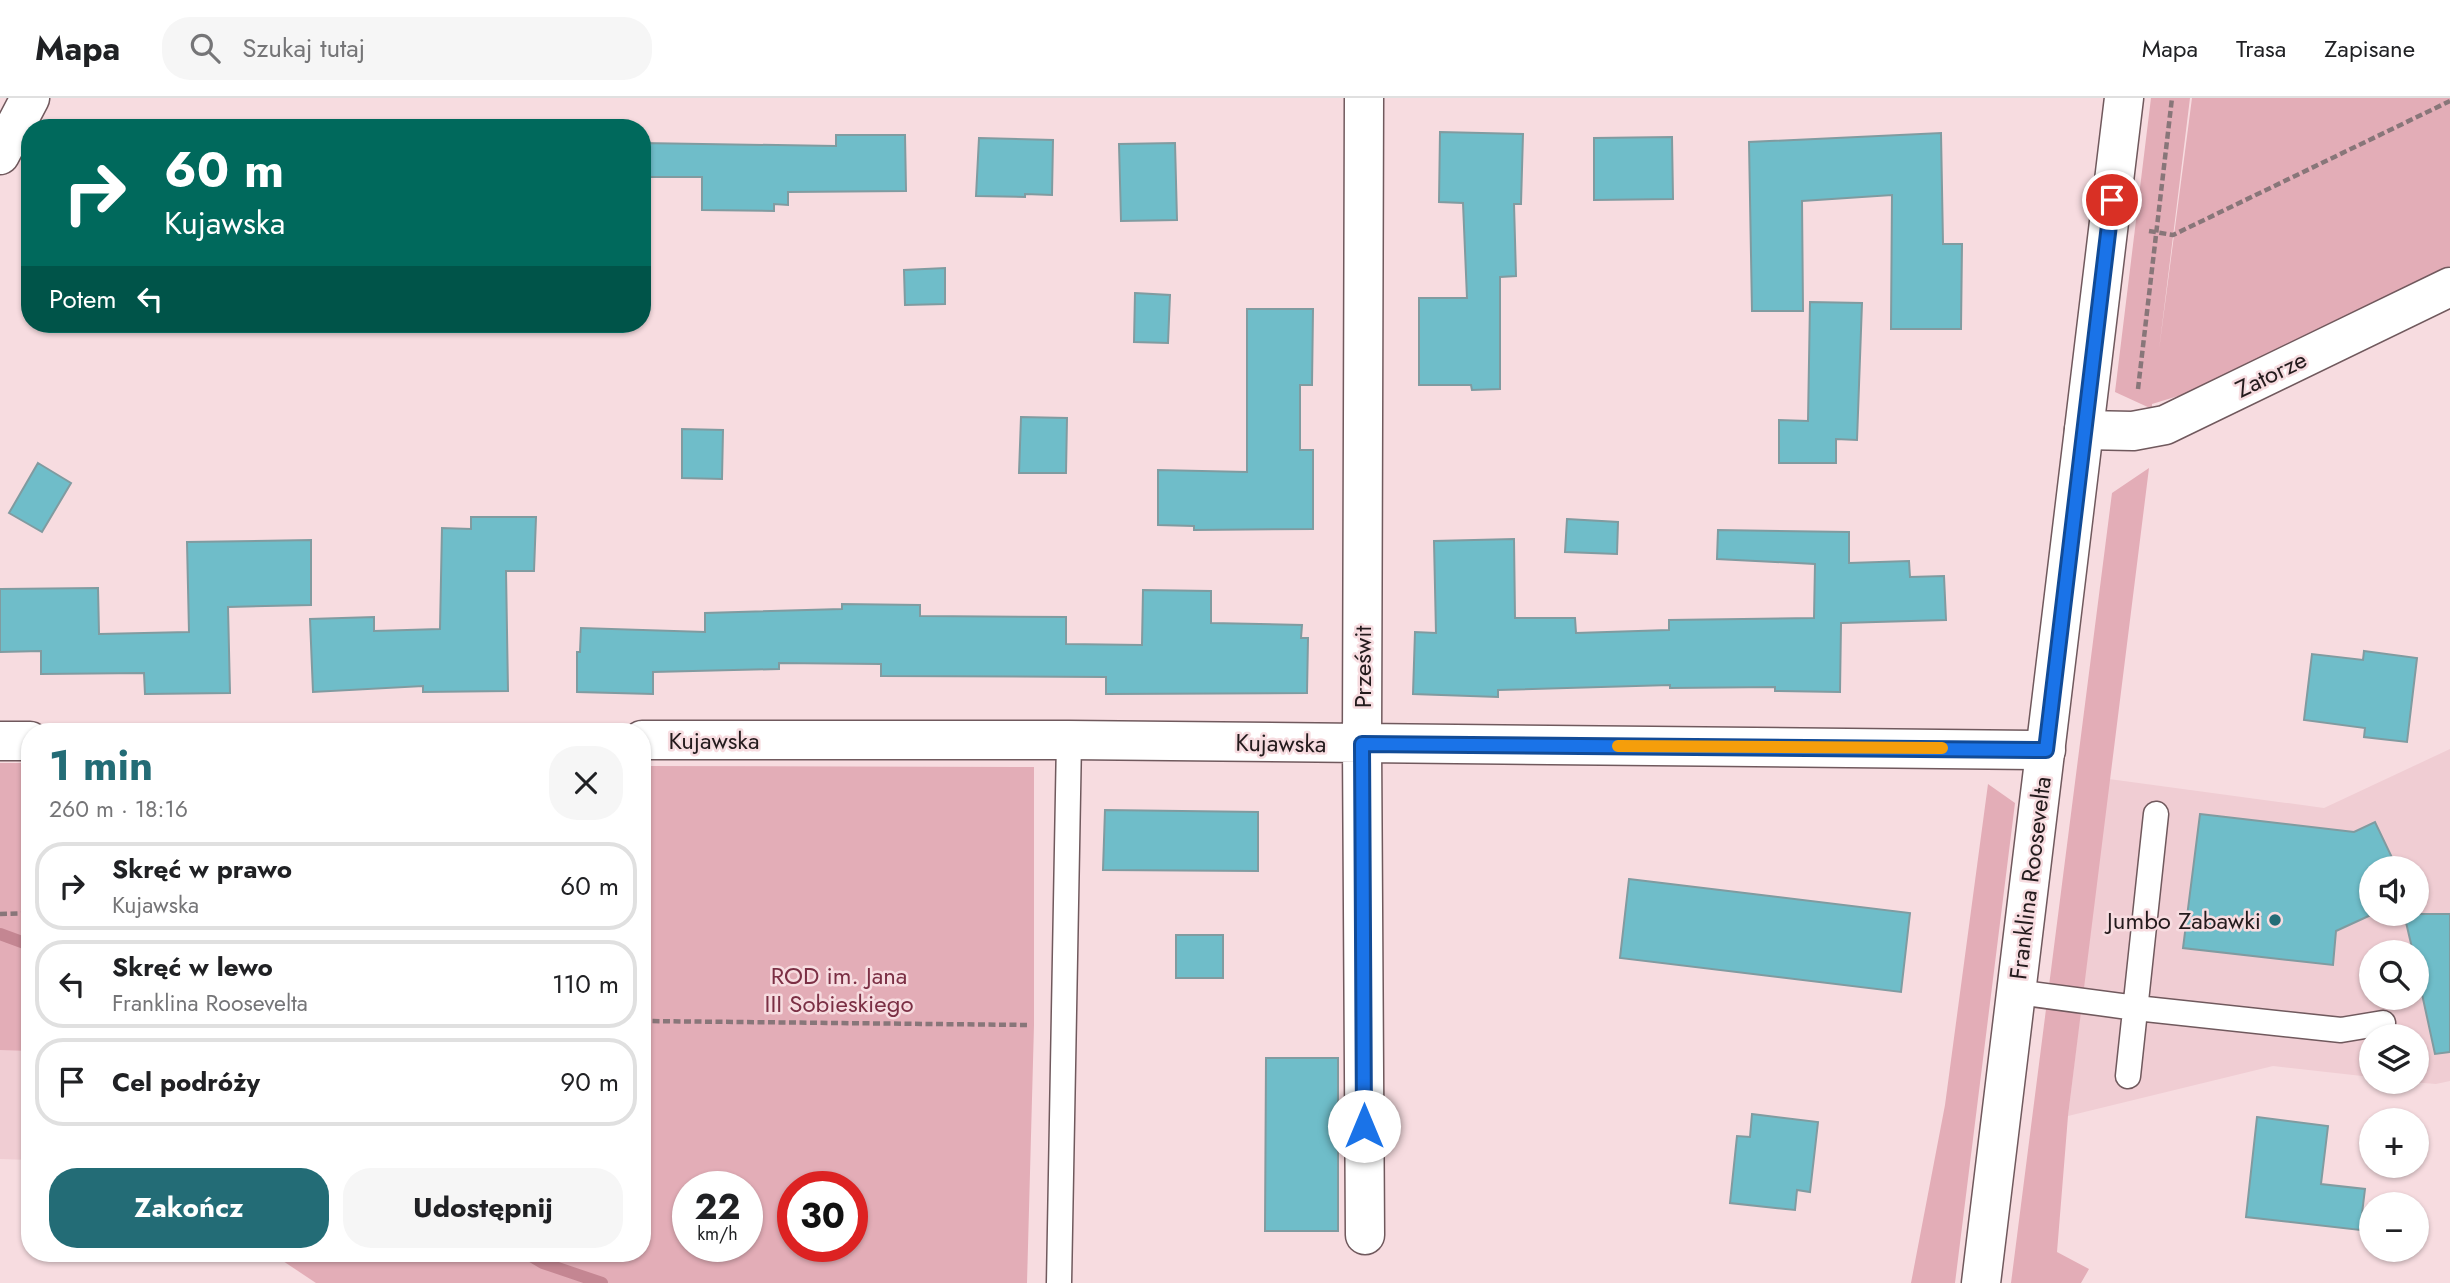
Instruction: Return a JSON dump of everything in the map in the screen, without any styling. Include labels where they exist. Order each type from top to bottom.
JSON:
[{"type":"street","points":[[0,155],[30,98]]},
{"type":"street","name":"Prześwit","points":[[1364,98],[1362,744],[1365,1236]]},
{"type":"street","name":"Franklina Roosevelta","points":[[1981,1283],[2124,98]]},
{"type":"street","name":"Zatorze","points":[[2084,430],[2133,431],[2165,425],[2450,287]]},
{"type":"street","name":"Kujawska","points":[[651,740],[1069,740],[2046,750]]},
{"type":"street","points":[[0,741],[21,741]]},
{"type":"lane","points":[[1059,1283],[1069,740]]},
{"type":"lane","points":[[2128,1076],[2156,814]]},
{"type":"lane","points":[[2017,992],[2341,1030],[2383,1023]]},
{"type":"path","points":[[2133,431],[2172,98]]},
{"type":"path","points":[[2109,226],[2173,235],[2450,101]]},
{"type":"path","points":[[0,914],[21,913]]},
{"type":"path","points":[[651,1021],[947,1025],[1063,1023]]},
{"type":"shaded area","points":[[2450,749],[2450,1081],[2429,1083],[2429,1024],[2359,1024],[2359,1076],[2273,1066],[2068,1116],[2109,779],[2324,808]]},
{"type":"shaded area","points":[[0,1049],[21,1049],[21,1160],[0,1159]]},
{"type":"green space","points":[[2151,98],[2190,98],[2159,350],[2192,98],[2450,98],[2450,266],[2188,393],[2152,404],[2152,409],[2115,392]]},
{"type":"green space","points":[[2149,468],[2068,1116],[2057,1252],[2089,1269],[2081,1283],[2011,1283],[2112,493]]},
{"type":"green space","points":[[0,763],[21,763],[21,1051],[0,1050]]},
{"type":"green space","name":"ROD im. Jana III Sobieskiego","points":[[651,766],[1034,767],[1034,1025],[1027,1283],[316,1283],[284,1262],[651,1262]]},
{"type":"green space","points":[[1988,784],[2015,803],[1955,1283],[1911,1283],[1945,1105]]},
{"type":"building","points":[[1440,132],[1523,134],[1521,204],[1514,204],[1516,276],[1500,277],[1500,389],[1472,390],[1471,385],[1419,385],[1419,298],[1467,298],[1463,203],[1439,202]]},
{"type":"building","points":[[1941,133],[1943,244],[1962,244],[1961,329],[1891,329],[1892,195],[1802,201],[1803,311],[1752,311],[1749,142]]},
{"type":"building","points":[[836,135],[905,135],[906,191],[788,192],[788,205],[774,204],[774,211],[702,210],[702,177],[651,177],[651,143],[836,146]]},
{"type":"building","points":[[1672,137],[1673,199],[1594,200],[1594,138]]},
{"type":"building","points":[[979,138],[1053,140],[1052,195],[976,196]]},
{"type":"building","points":[[1175,143],[1177,220],[1121,221],[1119,144]]},
{"type":"building","points":[[945,268],[945,304],[905,305],[904,270]]},
{"type":"building","points":[[1135,293],[1170,295],[1168,343],[1134,342]]},
{"type":"building","points":[[1810,302],[1862,303],[1857,440],[1836,439],[1836,463],[1779,463],[1779,420],[1808,421]]},
{"type":"building","points":[[1247,309],[1313,309],[1312,385],[1300,385],[1300,450],[1313,450],[1313,529],[1194,530],[1194,526],[1158,525],[1158,470],[1247,472]]},
{"type":"building","points":[[1021,417],[1067,418],[1066,473],[1019,473]]},
{"type":"building","points":[[682,429],[723,430],[722,479],[682,478]]},
{"type":"building","points":[[38,463],[71,483],[42,532],[9,513]]},
{"type":"building","points":[[471,517],[536,517],[534,571],[506,571],[508,691],[423,692],[423,686],[313,692],[310,619],[374,617],[374,631],[440,629],[442,528],[471,529]]},
{"type":"building","points":[[1567,519],[1618,522],[1617,554],[1565,552]]},
{"type":"building","points":[[1718,530],[1849,532],[1849,563],[1909,561],[1910,577],[1944,576],[1946,620],[1841,623],[1840,692],[1775,691],[1775,687],[1670,688],[1670,685],[1498,690],[1498,697],[1413,694],[1415,632],[1436,633],[1434,541],[1514,539],[1515,618],[1575,618],[1576,633],[1669,630],[1669,620],[1814,618],[1815,564],[1717,559]]},
{"type":"building","points":[[311,540],[311,605],[228,607],[230,693],[145,694],[144,673],[41,674],[41,651],[0,652],[0,589],[98,588],[99,634],[189,632],[187,542]]},
{"type":"building","points":[[1143,590],[1211,591],[1211,623],[1302,625],[1301,638],[1308,638],[1307,693],[1106,694],[1106,677],[881,676],[881,664],[779,663],[779,669],[653,672],[653,694],[577,692],[577,652],[580,652],[581,628],[705,632],[705,613],[842,609],[842,604],[920,605],[920,616],[1066,617],[1066,644],[1142,645]]},
{"type":"building","points":[[2364,651],[2417,658],[2407,742],[2364,737],[2365,728],[2304,720],[2312,654],[2363,660]]},
{"type":"building","points":[[1105,810],[1258,812],[1258,871],[1103,870]]},
{"type":"building","points":[[2200,814],[2354,832],[2375,822],[2391,856],[2359,856],[2359,920],[2336,931],[2333,965],[2183,948]]},
{"type":"building","points":[[1629,879],[1910,913],[1901,992],[1620,958]]},
{"type":"building","points":[[2429,914],[2450,914],[2450,1052],[2435,1054],[2425,1010],[2429,1010],[2429,940],[2410,940],[2407,926],[2429,926]]},
{"type":"building","points":[[1176,935],[1223,935],[1223,978],[1176,978]]},
{"type":"building","points":[[1266,1058],[1338,1058],[1338,1231],[1265,1231]]},
{"type":"building","points":[[1752,1114],[1818,1122],[1810,1192],[1797,1190],[1795,1210],[1730,1203],[1737,1136],[1750,1137]]},
{"type":"building","points":[[2257,1117],[2328,1126],[2321,1184],[2365,1189],[2365,1192],[2359,1192],[2359,1230],[2246,1217]]},
{"type":"waterway","points":[[0,934],[21,942]]},
{"type":"waterway","points":[[541,1262],[602,1283]]},
{"type":"slow traffic","points":[[1618,746],[1942,748]]},
{"type":"place","name":"Jumbo Zabawki","points":[[2275,920]]},
{"type":"route","points":[[1364,1126],[1362,744],[2046,750],[2112,200]]}]
